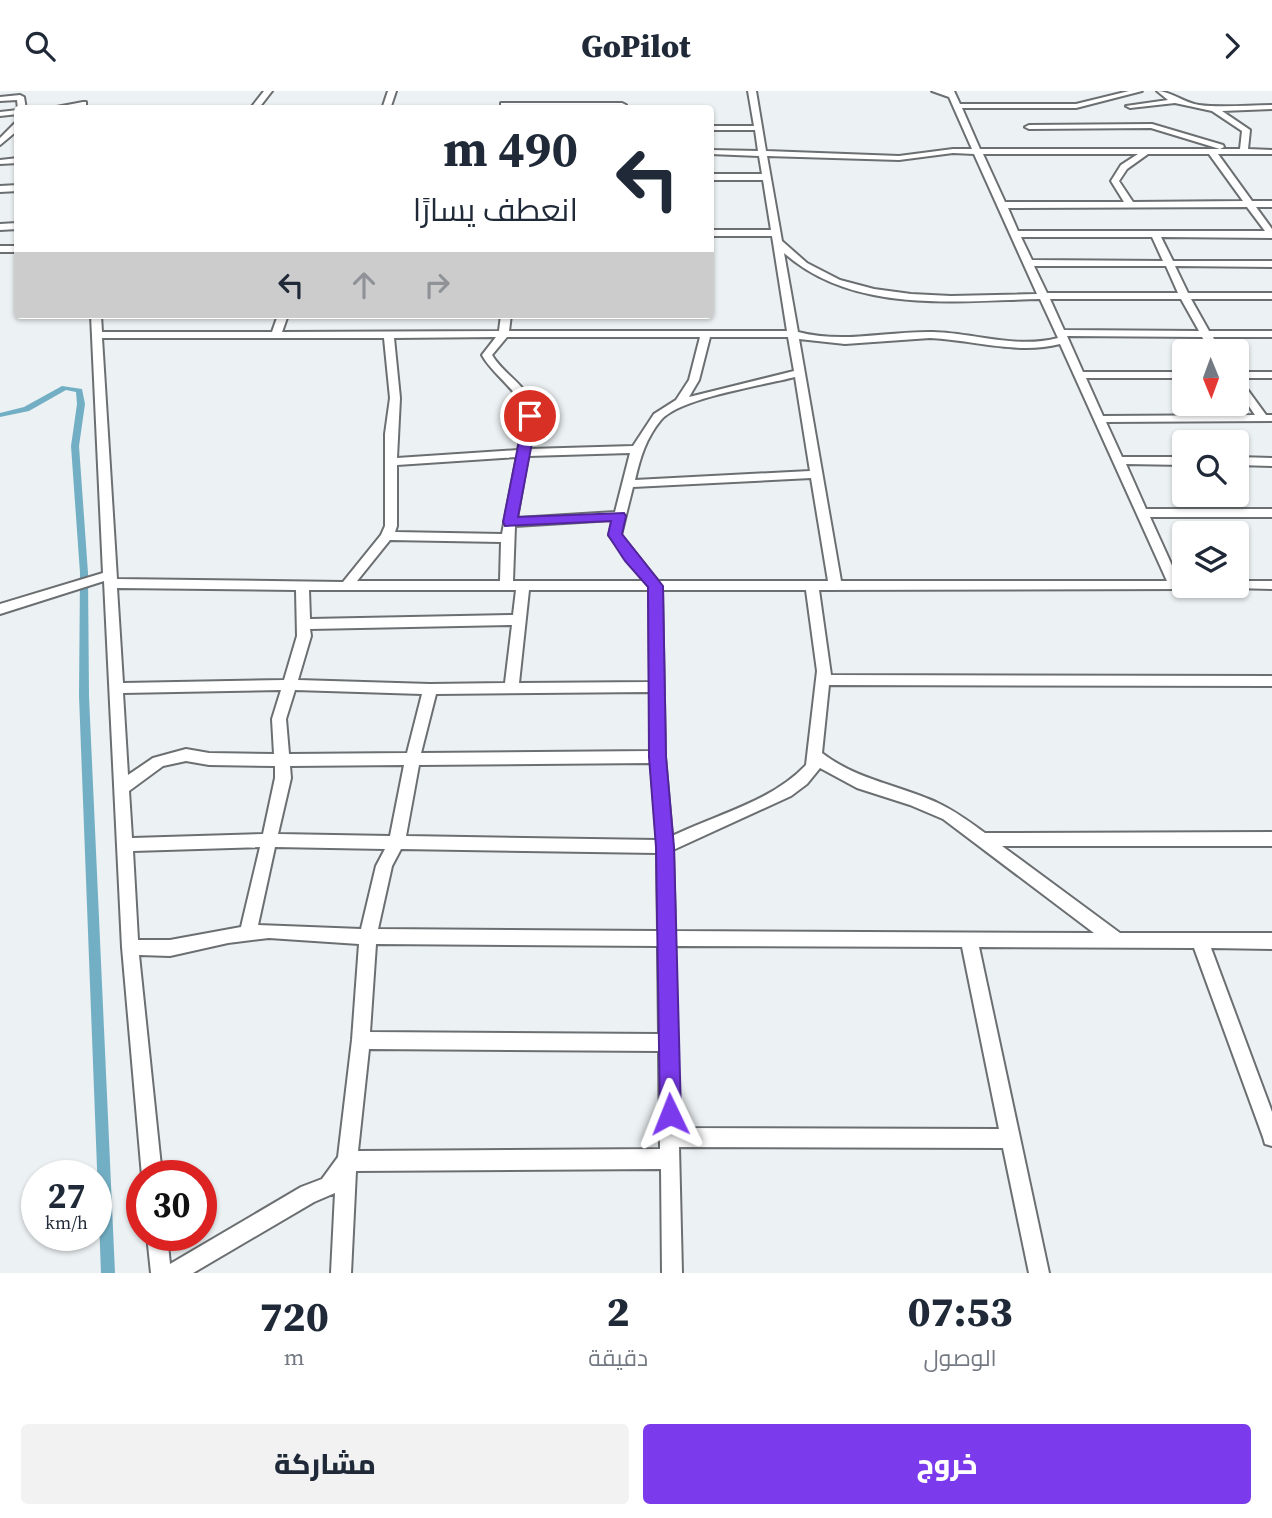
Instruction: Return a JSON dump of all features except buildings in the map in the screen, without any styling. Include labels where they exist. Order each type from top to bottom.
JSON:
[{"type":"street","points":[[257,105],[268,91]]},
{"type":"street","points":[[752,91],[835,585]]},
{"type":"street","points":[[936,91],[953,98],[1020,106],[1081,105],[1138,91]]},
{"type":"street","points":[[1161,91],[1175,101]]},
{"type":"street","points":[[1130,106],[1175,101],[1213,108],[1270,107],[1269,95]]},
{"type":"street","points":[[1035,96],[1035,106]]},
{"type":"street","points":[[1119,96],[1137,113]]},
{"type":"street","points":[[0,99],[20,97],[21,105]]},
{"type":"street","points":[[953,98],[1142,513],[1172,570]]},
{"type":"street","points":[[504,104],[543,105]]},
{"type":"street","points":[[1081,105],[1098,127]]},
{"type":"street","points":[[1020,106],[1027,140]]},
{"type":"street","points":[[1213,108],[1246,130],[1239,152]]},
{"type":"street","points":[[714,152],[899,158],[935,152],[978,152],[1077,127],[1148,122],[1239,152]]},
{"type":"street","points":[[1077,127],[1084,135]]},
{"type":"street","points":[[714,128],[758,128]]},
{"type":"street","points":[[0,143],[14,129]]},
{"type":"street","points":[[1027,140],[1096,152],[1272,152]]},
{"type":"street","points":[[1090,143],[1096,152]]},
{"type":"street","points":[[1130,204],[1115,181],[1124,167],[1146,152]]},
{"type":"street","points":[[1212,152],[1272,234]]},
{"type":"street","points":[[714,177],[766,177]]},
{"type":"street","points":[[1002,205],[1272,204]]},
{"type":"street","points":[[714,233],[776,237]]},
{"type":"street","points":[[1155,233],[1207,339]]},
{"type":"street","points":[[1015,234],[1272,234]]},
{"type":"street","points":[[776,237],[784,249],[819,275],[864,290],[942,300],[1043,296],[1272,296]]},
{"type":"street","points":[[1028,263],[1272,264]]},
{"type":"street","points":[[96,319],[130,947],[150,1160]]},
{"type":"street","points":[[276,334],[282,319]]},
{"type":"street","points":[[506,319],[504,334],[486,355],[496,369],[523,393],[528,402],[530,416],[507,538],[506,586]]},
{"type":"street","points":[[346,586],[387,536],[391,526],[395,398],[389,334]]},
{"type":"street","points":[[680,402],[694,380],[706,334]]},
{"type":"street","points":[[97,335],[792,334],[828,342],[930,335],[1044,346],[1062,337],[1272,334]]},
{"type":"street","points":[[672,1273],[665,847],[658,757],[656,586],[615,535],[637,449],[658,416],[680,402],[799,373]]},
{"type":"street","points":[[1080,375],[1172,375]]},
{"type":"street","points":[[1250,375],[1272,375]]},
{"type":"street","points":[[1250,397],[1268,418]]},
{"type":"street","points":[[1101,419],[1268,418]]},
{"type":"street","points":[[392,462],[637,449]]},
{"type":"street","points":[[1118,460],[1172,461]]},
{"type":"street","points":[[1249,461],[1272,462]]},
{"type":"street","points":[[627,484],[816,474]]},
{"type":"street","points":[[1142,513],[1272,513]]},
{"type":"street","points":[[510,522],[620,516]]},
{"type":"street","points":[[387,536],[507,538]]},
{"type":"street","points":[[0,609],[70,586],[110,579],[302,586],[1172,585]]},
{"type":"street","points":[[1249,585],[1272,585]]},
{"type":"street","points":[[248,934],[284,778],[279,719],[291,685],[304,624],[302,586]]},
{"type":"street","points":[[511,688],[523,586]]},
{"type":"street","points":[[125,845],[268,840],[665,847],[690,833],[782,793],[807,776],[816,755],[824,680],[813,586]]},
{"type":"street","points":[[304,624],[519,619]]},
{"type":"street","points":[[824,680],[1272,681]]},
{"type":"street","points":[[117,688],[291,685],[430,689],[657,687]]},
{"type":"street","points":[[341,1273],[347,1161],[361,1040],[368,936],[384,866],[397,841],[412,761],[430,689]]},
{"type":"street","points":[[122,788],[158,762],[186,755],[209,759],[412,761],[658,757]]},
{"type":"street","points":[[816,755],[825,764],[850,778],[925,802],[948,815],[1118,941]]},
{"type":"street","points":[[982,840],[1272,839]]},
{"type":"street","points":[[130,947],[170,948],[269,931],[368,936],[1272,941]]},
{"type":"street","points":[[969,941],[1039,1273]]},
{"type":"street","points":[[1200,941],[1272,1137]]},
{"type":"street","points":[[361,1040],[668,1043]]},
{"type":"street","points":[[671,1137],[1012,1139]]},
{"type":"street","points":[[347,1161],[671,1159]]},
{"type":"street","points":[[174,1273],[308,1194],[329,1186],[347,1161]]},
{"type":"street","points":[[159,1251],[161,1273]]},
{"type":"waterway","points":[[0,415],[26,409],[65,388],[79,391],[81,404],[75,446],[84,573],[84,696],[108,1273]]},
{"type":"route","points":[[530,416],[510,522],[620,516],[615,535],[656,586],[658,757],[665,847],[670,1114]]}]
